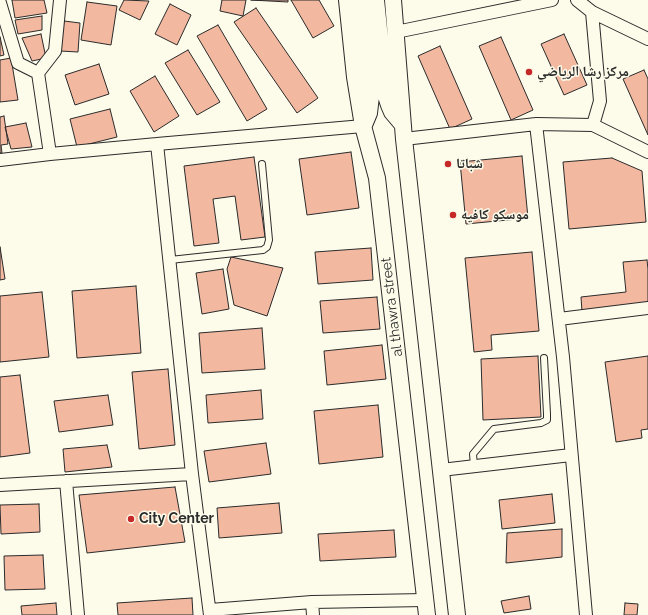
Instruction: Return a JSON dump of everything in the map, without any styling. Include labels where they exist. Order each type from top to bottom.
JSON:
[{"type":"main road","name":"al thawra street","points":[[347,0],[355,77],[363,126],[377,178],[426,608]]},
{"type":"main road","points":[[362,0],[371,96],[369,113],[363,126]]},
{"type":"main road","points":[[376,0],[386,96],[392,112],[404,132]]},
{"type":"main road","points":[[393,0],[404,132],[457,615]]},
{"type":"street","points":[[50,154],[38,73],[54,51],[60,0]]},
{"type":"street","points":[[396,32],[552,0]]},
{"type":"street","points":[[577,0],[592,12],[648,39]]},
{"type":"street","points":[[0,4],[18,63],[38,73]]},
{"type":"street","points":[[592,12],[600,101],[593,125]]},
{"type":"street","points":[[404,132],[536,124],[593,125],[648,152]]},
{"type":"street","points":[[536,124],[563,357],[586,615]]},
{"type":"street","points":[[0,160],[50,154],[363,126]]},
{"type":"street","points":[[157,144],[192,474],[210,612],[312,602],[426,608]]},
{"type":"street","points":[[559,318],[648,308]]},
{"type":"street","points":[[441,470],[571,455]]},
{"type":"street","points":[[0,485],[192,474]]},
{"type":"street","points":[[66,481],[78,615]]},
{"type":"street","points":[[312,602],[312,615]]},
{"type":"lane","points":[[170,260],[263,250],[267,247],[269,240],[262,164]]},
{"type":"lane","points":[[474,466],[473,454],[494,429],[541,423],[547,420],[544,358]]},
{"type":"building","points":[[12,0],[44,0],[47,13],[15,18]]},
{"type":"building","points":[[124,0],[149,1],[140,20],[119,10]]},
{"type":"building","points":[[222,0],[246,0],[243,16],[220,11]]},
{"type":"building","points":[[251,0],[288,0],[288,2]]},
{"type":"building","points":[[291,0],[319,0],[334,26],[313,38]]},
{"type":"building","points":[[87,2],[117,6],[111,45],[81,40]]},
{"type":"building","points":[[170,4],[191,15],[177,45],[155,34]]},
{"type":"building","points":[[256,8],[318,98],[297,113],[234,22]]},
{"type":"building","points":[[42,16],[42,30],[18,34],[15,20]]},
{"type":"building","points":[[64,21],[80,23],[78,52],[60,51]]},
{"type":"building","points":[[218,25],[267,109],[247,121],[197,36]]},
{"type":"building","points":[[41,34],[46,58],[32,61],[22,38]]},
{"type":"building","points":[[564,34],[587,85],[564,95],[541,44]]},
{"type":"building","points":[[0,37],[4,55],[0,56]]},
{"type":"building","points":[[501,37],[533,110],[511,120],[479,46]]},
{"type":"building","points":[[440,46],[472,119],[450,129],[418,56]]},
{"type":"building","points":[[188,50],[220,102],[197,115],[165,63]]},
{"type":"building","points":[[11,58],[18,100],[0,102],[0,60]]},
{"type":"building","points":[[99,64],[109,94],[75,105],[65,75]]},
{"type":"building","points":[[644,70],[648,79],[648,135],[623,79]]},
{"type":"building","points":[[155,76],[179,116],[154,132],[130,91]]},
{"type":"building","points":[[110,109],[117,137],[77,147],[70,119]]},
{"type":"building","points":[[4,116],[8,144],[1,145],[2,153],[0,153],[0,117]]},
{"type":"building","points":[[26,123],[32,147],[11,149],[5,127]]},
{"type":"building","points":[[351,152],[359,208],[307,215],[299,159]]},
{"type":"building","points":[[522,156],[528,218],[466,224],[460,162]]},
{"type":"building","points":[[254,157],[265,237],[241,240],[235,196],[213,199],[219,243],[194,246],[184,166]]},
{"type":"building","points":[[612,158],[642,171],[646,222],[569,229],[563,162]]},
{"type":"building","points":[[0,247],[5,279],[0,280]]},
{"type":"building","points":[[371,248],[373,280],[318,284],[315,252]]},
{"type":"building","points":[[532,252],[539,331],[491,335],[492,350],[474,352],[465,258]]},
{"type":"building","points":[[231,257],[283,268],[267,316],[234,305],[227,269]]},
{"type":"building","points":[[647,260],[648,305],[582,312],[581,297],[626,292],[623,262]]},
{"type":"building","points":[[223,269],[229,309],[202,314],[196,273]]},
{"type":"building","points":[[136,286],[141,353],[77,358],[72,291]]},
{"type":"building","points":[[42,292],[49,357],[0,362],[0,296]]},
{"type":"building","points":[[377,297],[380,329],[323,333],[320,301]]},
{"type":"building","points":[[262,328],[265,369],[202,373],[199,333]]},
{"type":"building","points":[[382,345],[386,379],[327,385],[324,351]]},
{"type":"building","points":[[538,356],[541,417],[483,420],[481,359]]},
{"type":"building","points":[[648,356],[648,429],[641,430],[642,438],[616,442],[605,362]]},
{"type":"building","points":[[168,369],[175,445],[139,449],[132,372]]},
{"type":"building","points":[[20,375],[30,453],[0,457],[0,377]]},
{"type":"building","points":[[261,390],[263,419],[208,423],[206,395]]},
{"type":"building","points":[[108,395],[113,425],[59,432],[54,401]]},
{"type":"building","points":[[378,405],[383,457],[319,464],[314,411]]},
{"type":"building","points":[[266,443],[271,474],[209,482],[204,451]]},
{"type":"building","points":[[107,445],[112,467],[65,472],[63,449]]},
{"type":"building","name":"City Center","points":[[175,487],[185,542],[87,553],[79,495]]},
{"type":"building","points":[[552,494],[555,523],[502,529],[499,500]]},
{"type":"building","points":[[279,503],[282,533],[219,538],[217,508]]},
{"type":"building","points":[[39,504],[40,532],[1,534],[0,505]]},
{"type":"building","points":[[562,529],[562,557],[506,563],[507,533]]},
{"type":"building","points":[[394,530],[396,557],[320,561],[318,534]]},
{"type":"building","points":[[43,555],[45,589],[5,590],[4,556]]},
{"type":"building","points":[[529,596],[531,609],[504,613],[501,601]]},
{"type":"building","points":[[192,598],[193,615],[118,615],[117,603]]},
{"type":"building","points":[[56,603],[57,615],[22,615],[21,606]]},
{"type":"building","points":[[625,603],[638,604],[637,615],[624,615]]},
{"type":"place","name":"مركز رشا الرياضي","points":[[529,72]]},
{"type":"place","name":"شباتا","points":[[448,164]]},
{"type":"place","name":"موسكو كافيه","points":[[453,215]]},
{"type":"place","name":"City Center","points":[[131,519]]}]
